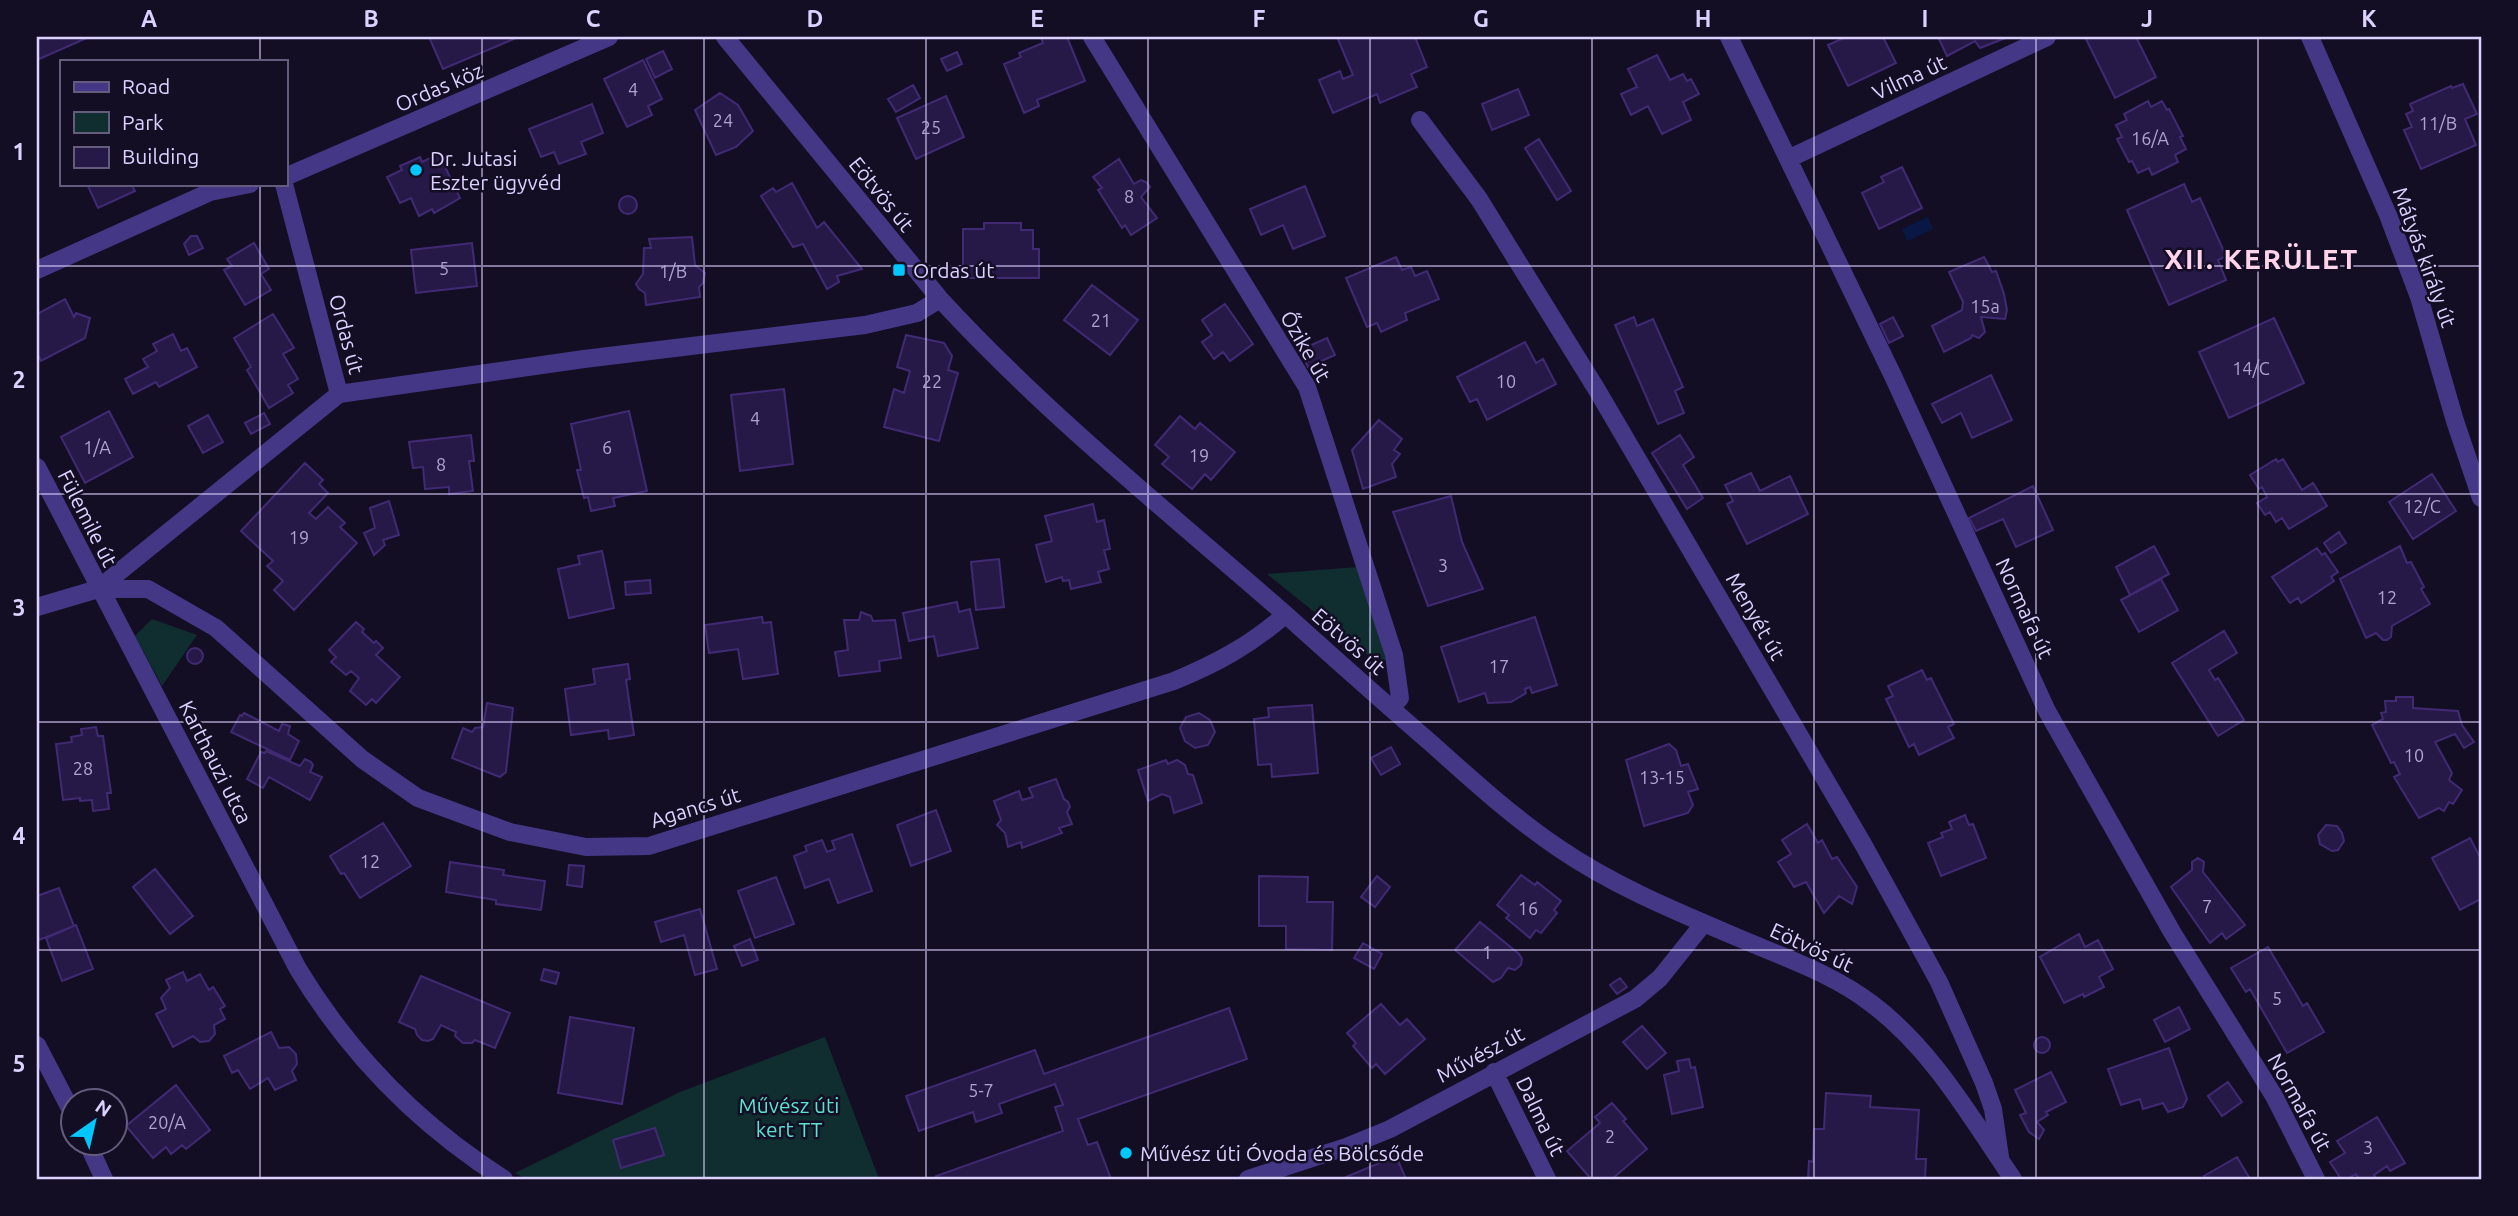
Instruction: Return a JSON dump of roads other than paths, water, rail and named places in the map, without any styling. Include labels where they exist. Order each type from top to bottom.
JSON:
[{"type":"street","name":"Ordas köz","points":[[287,176],[610,37]]},
{"type":"street","name":"Eötvös út","points":[[725,37],[940,299],[970,332],[1056,414],[1480,786],[1554,845],[1601,876],[1811,969],[1848,988],[1873,1005],[1906,1034],[1943,1076],[2013,1179]]},
{"type":"street","name":"Őzike út","points":[[1092,37],[1307,387],[1394,655],[1400,698],[1391,708]]},
{"type":"street","name":"Normafa út","points":[[1729,37],[1790,158],[2047,711],[2172,932],[2274,1096],[2316,1179]]},
{"type":"street","name":"Vilma út","points":[[1790,158],[2047,37]]},
{"type":"street","name":"Mátyás király út","points":[[2310,37],[2388,215],[2419,297],[2455,421],[2481,498]]},
{"type":"street","name":"Menyét út","points":[[1420,120],[1479,199],[1597,390],[1863,844],[1939,982],[1984,1083],[1993,1109],[2000,1160]]},
{"type":"street","points":[[37,270],[210,191],[239,186]]},
{"type":"street","name":"Ordas út","points":[[285,186],[339,394],[584,359],[865,325],[917,313],[940,299]]},
{"type":"street","points":[[98,589],[339,394]]},
{"type":"street","name":"Fülemile út","points":[[37,467],[98,589]]},
{"type":"street","name":"Agancs út","points":[[37,607],[98,589],[148,589],[216,628],[362,759],[418,798],[510,832],[586,847],[649,846],[1174,681],[1250,644],[1285,615]]},
{"type":"street","name":"Karthauzi utca","points":[[98,589],[315,997],[356,1052],[417,1115],[503,1179]]},
{"type":"street","name":"Művész út","points":[[1248,1179],[1346,1147],[1390,1129],[1635,999],[1660,978],[1704,923]]},
{"type":"street","points":[[37,1045],[60,1089]]},
{"type":"street","name":"Dalma út","points":[[1494,1072],[1547,1179]]},
{"type":"street","points":[[93,1156],[104,1179]]},
{"type":"water","points":[[1928,217],[1933,229],[1907,241],[1902,229]]},
{"type":"place","name":"Dr. Jutasi Eszter ügyvéd","points":[[416,170]]},
{"type":"place","name":"Ordas út","points":[[899,270]]},
{"type":"place","name":"Művész úti Óvoda és Bölcsőde","points":[[1126,1153]]},
{"type":"district","name":"XII. KERÜLET","points":[[2262,258]]},
{"type":"park label","name":"Művész úti kert TT","points":[[789,1117]]}]
